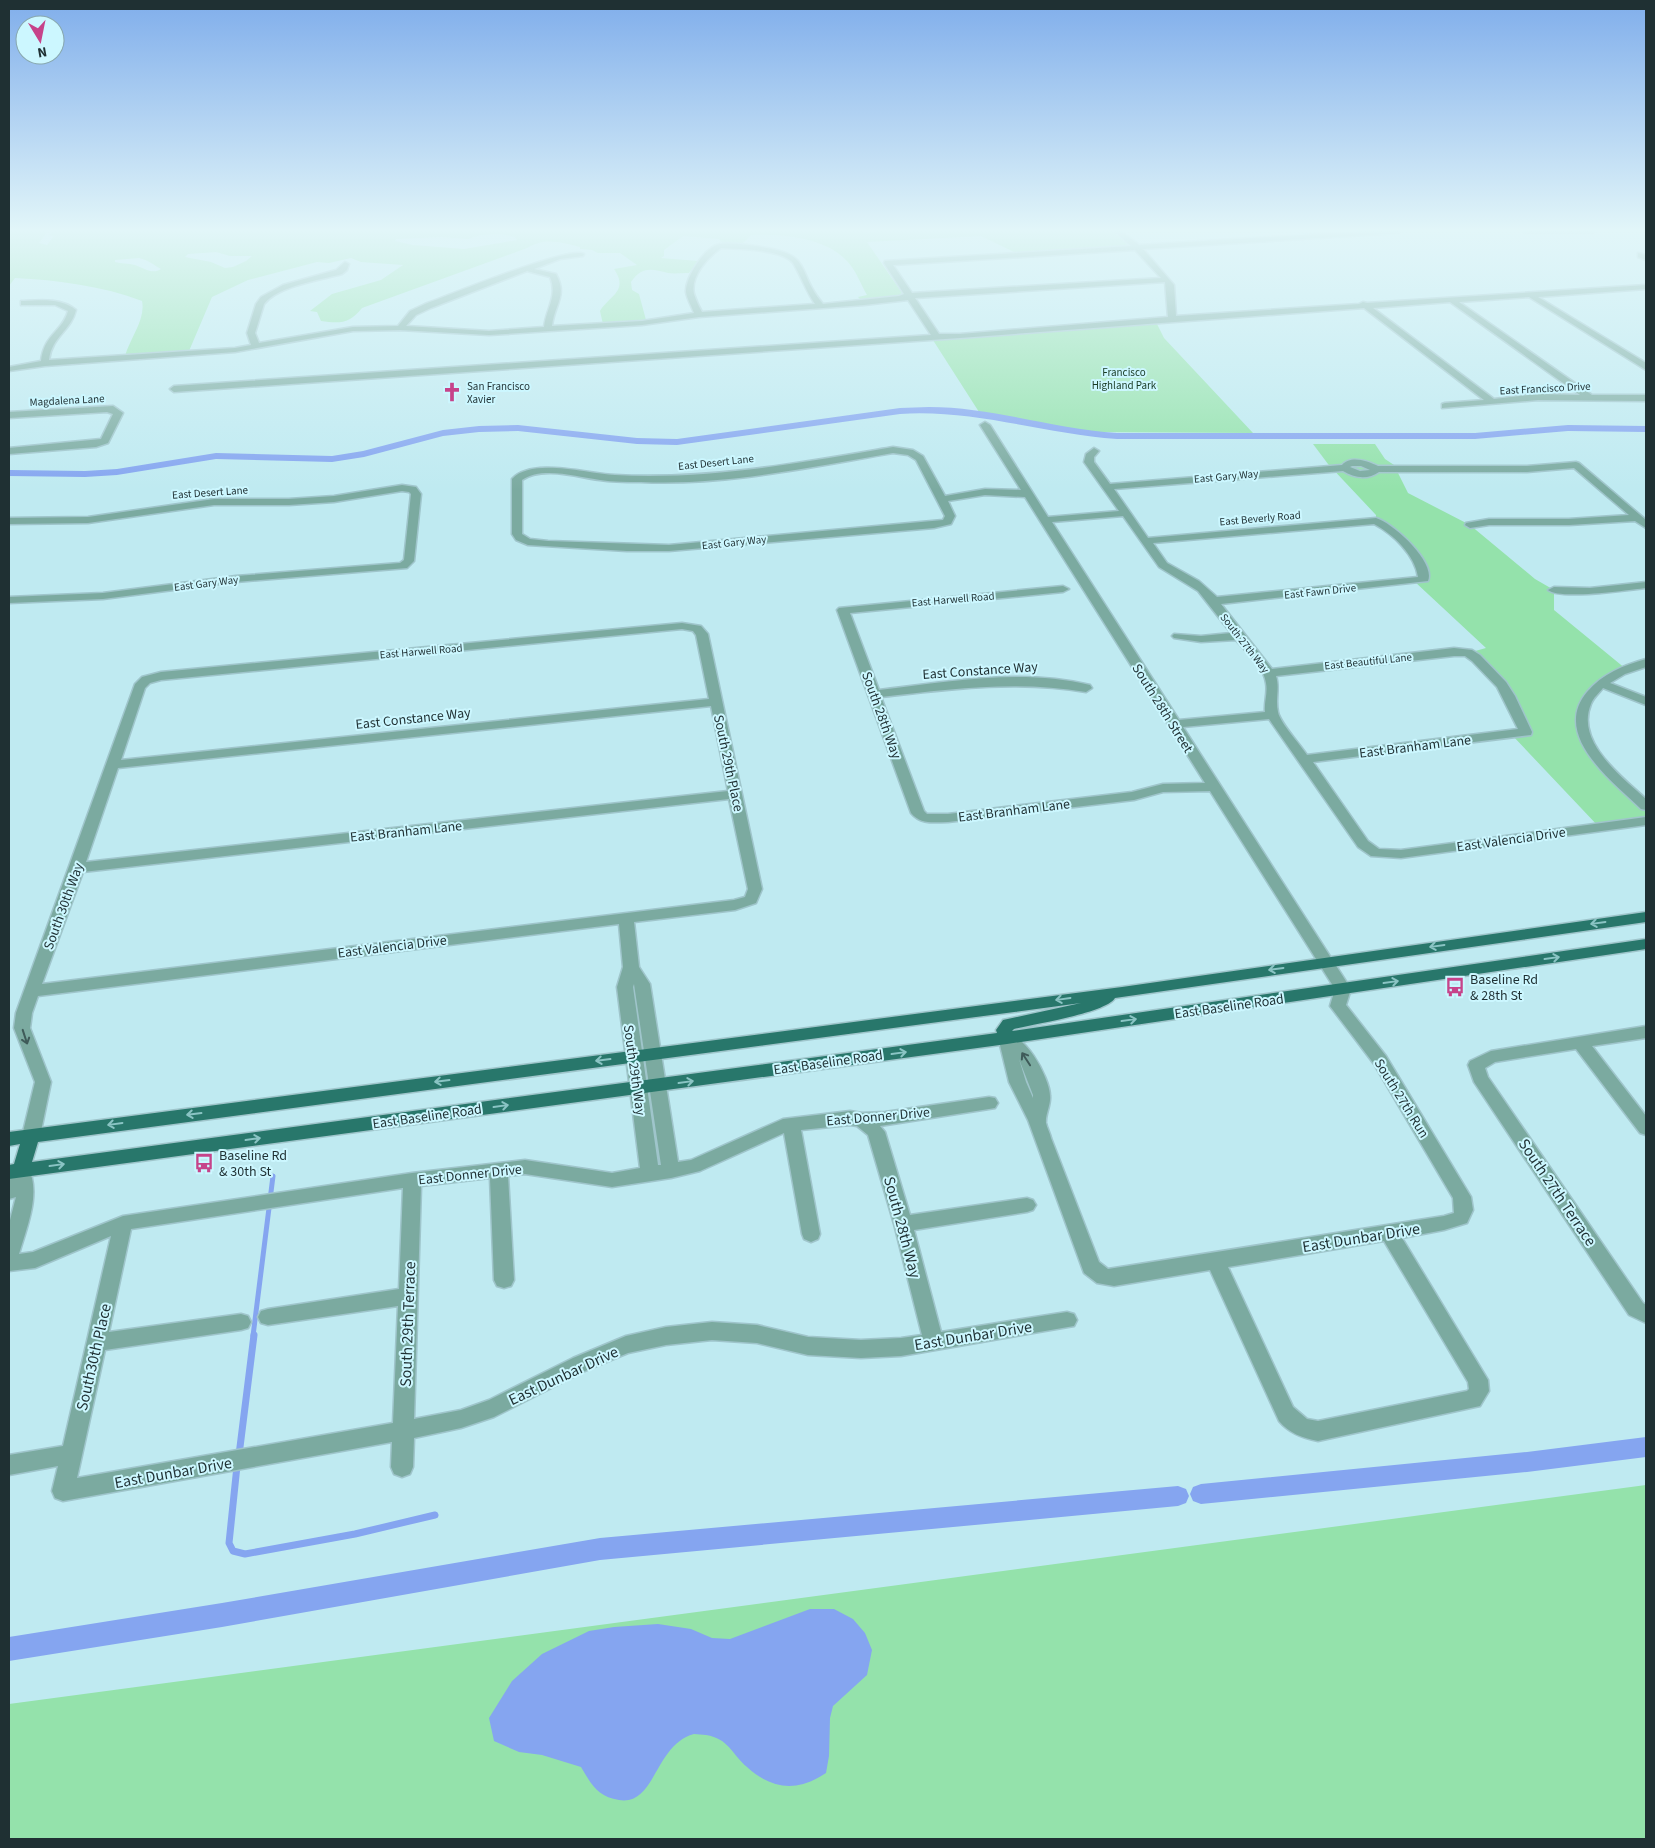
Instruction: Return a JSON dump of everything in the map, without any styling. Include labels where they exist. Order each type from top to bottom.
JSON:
[{"type":"main road","points":[[9,1139],[1122,992],[1646,916]]},
{"type":"main road","name":"East Baseline Road","points":[[15,1171],[1007,1038],[1646,944]]},
{"type":"main road","points":[[1007,1038],[1004,1030],[1009,1024],[1017,1020],[1088,1007],[1122,992]]},
{"type":"main road","points":[[15,1171],[31,1136]]},
{"type":"street","points":[[45,363],[49,340],[71,317]]},
{"type":"street","points":[[256,317],[251,333],[256,347]]},
{"type":"street","points":[[400,328],[409,317]]},
{"type":"street","points":[[548,317],[548,329]]},
{"type":"street","points":[[9,369],[45,363],[256,347],[353,329],[400,328],[469,333],[614,325],[681,317]]},
{"type":"street","points":[[924,317],[937,337]]},
{"type":"street","points":[[174,389],[1059,329],[1183,317]]},
{"type":"street","points":[[1381,317],[1493,402]]},
{"type":"street","points":[[1476,317],[1588,396]]},
{"type":"street","points":[[1566,317],[1646,368]]},
{"type":"street","name":"East Francisco Drive","points":[[1445,406],[1538,397],[1646,398]]},
{"type":"street","name":"Magdalena Lane","points":[[9,415],[107,409],[113,409],[118,413],[105,441],[96,444],[9,451]]},
{"type":"street","name":"South 28th Street","points":[[985,425],[1342,989]]},
{"type":"street","name":"East Desert Lane","points":[[520,538],[517,534],[517,479],[524,474],[538,471],[610,478],[671,479],[738,474],[893,450],[910,452],[920,458],[942,500]]},
{"type":"street","name":"South 27th Way","points":[[1094,451],[1089,456],[1089,462],[1163,565],[1201,587],[1215,602],[1239,636],[1269,672],[1273,685],[1270,702],[1272,715]]},
{"type":"street","name":"East Gary Way","points":[[1106,487],[1294,470],[1345,468],[1350,472],[1362,475],[1373,473],[1374,469],[1527,469],[1576,465],[1637,518]]},
{"type":"street","name":"East Desert Lane","points":[[9,521],[88,520],[136,514],[187,504],[241,501],[289,502],[334,499],[402,488],[412,489],[416,494],[408,561],[403,566]]},
{"type":"street","points":[[942,500],[954,496],[983,492],[1028,494]]},
{"type":"street","points":[[983,492],[989,501]]},
{"type":"street","points":[[942,500],[989,501],[1028,494]]},
{"type":"street","name":"East Gary Way","points":[[520,538],[528,542],[548,544],[669,548],[934,525],[947,522],[950,516],[942,500]]},
{"type":"street","points":[[1044,520],[1125,513]]},
{"type":"street","points":[[1470,525],[1489,522],[1569,522],[1637,518],[1646,525]]},
{"type":"street","name":"East Beverly Road","points":[[1145,541],[1376,521],[1384,524],[1413,552],[1424,574],[1424,579]]},
{"type":"street","name":"East Gary Way","points":[[9,600],[103,596],[236,579],[403,566]]},
{"type":"street","name":"East Fawn Drive","points":[[1215,602],[1424,579]]},
{"type":"street","points":[[1554,590],[1590,591],[1646,585]]},
{"type":"street","name":"East Harwell Road","points":[[843,610],[1063,589]]},
{"type":"street","name":"South 28th Way","points":[[843,610],[915,807],[924,818]]},
{"type":"street","name":"East Harwell Road","points":[[146,680],[161,676],[190,673],[682,626],[697,628]]},
{"type":"street","name":"South 29th Place","points":[[697,628],[702,634],[755,889],[751,900]]},
{"type":"street","points":[[1178,636],[1201,639],[1239,636]]},
{"type":"street","name":"East Beautiful Lane","points":[[1269,672],[1454,652],[1468,653],[1476,658],[1502,685],[1510,696],[1526,732]]},
{"type":"street","points":[[1646,663],[1626,669],[1590,694],[1583,707],[1581,722],[1583,735],[1598,758],[1646,806]]},
{"type":"street","name":"South 30th Way","points":[[31,1136],[43,1082],[40,1069],[27,1044],[22,1028],[24,1012],[77,868],[139,687],[146,680]]},
{"type":"street","name":"East Constance Way","points":[[875,694],[1019,681],[1045,681],[1086,688]]},
{"type":"street","points":[[1602,684],[1646,701]]},
{"type":"street","name":"East Constance Way","points":[[111,765],[717,702]]},
{"type":"street","points":[[1174,724],[1272,715],[1305,759]]},
{"type":"street","name":"East Branham Lane","points":[[1305,759],[1526,732]]},
{"type":"street","name":"East Valencia Drive","points":[[1305,759],[1363,844],[1376,853],[1400,854],[1646,821]]},
{"type":"street","name":"East Branham Lane","points":[[924,818],[948,818],[1134,796],[1151,798],[1190,794],[1213,787]]},
{"type":"street","name":"East Branham Lane","points":[[77,868],[736,794]]},
{"type":"street","name":"East Valencia Drive","points":[[33,990],[735,905],[751,900]]},
{"type":"street","name":"South 29th Way","points":[[626,918],[631,967],[625,987],[626,1003],[650,1174]]},
{"type":"street","name":"South 29th Way","points":[[631,967],[642,984],[651,1054]]},
{"type":"street","name":"South 27th Run","points":[[1342,989],[1338,1006],[1380,1060],[1462,1197],[1464,1210]]},
{"type":"street","points":[[626,1003],[643,1001]]},
{"type":"street","points":[[1646,1032],[1580,1042],[1646,1128]]},
{"type":"street","points":[[1007,1038],[1028,1058],[1042,1095],[1038,1120]]},
{"type":"street","points":[[1007,1038],[1010,1059],[1020,1086],[1038,1120]]},
{"type":"street","name":"South 27th Terrace","points":[[1580,1042],[1491,1057],[1476,1065],[1480,1078],[1636,1309],[1646,1315]]},
{"type":"street","points":[[651,1054],[671,1171]]},
{"type":"street","points":[[1020,1086],[1037,1084]]},
{"type":"street","name":"East Donner Drive","points":[[9,1263],[35,1260],[123,1223],[412,1180],[529,1167],[612,1180],[694,1166],[783,1126],[850,1118],[862,1120],[989,1103]]},
{"type":"street","name":"South 28th Way","points":[[862,1120],[876,1132],[903,1224],[932,1341]]},
{"type":"street","name":"East Dunbar Drive","points":[[1038,1120],[1042,1138],[1091,1267],[1104,1277],[1114,1278],[1444,1223],[1460,1218],[1464,1210]]},
{"type":"street","points":[[791,1125],[812,1234]]},
{"type":"street","points":[[644,1138],[666,1135]]},
{"type":"street","points":[[500,1170],[504,1280]]},
{"type":"street","points":[[9,1192],[15,1171]]},
{"type":"street","points":[[9,1258],[13,1226],[25,1197],[15,1171]]},
{"type":"street","name":"South 29th Terrace","points":[[402,1467],[412,1180]]},
{"type":"street","points":[[903,1224],[1027,1205]]},
{"type":"street","name":"South30th Place","points":[[64,1491],[123,1223]]},
{"type":"street","points":[[1216,1261],[1286,1414],[1303,1429],[1318,1431],[1473,1399],[1479,1391],[1478,1380],[1389,1232]]},
{"type":"street","points":[[268,1317],[409,1296]]},
{"type":"street","name":"East Dunbar Drive","points":[[64,1491],[404,1431],[461,1419],[494,1408],[580,1364],[629,1344],[666,1336],[712,1331],[757,1334],[808,1346],[861,1349],[901,1347],[1067,1320]]},
{"type":"street","points":[[97,1342],[241,1322]]},
{"type":"street","points":[[9,1465],[72,1454]]},
{"type":"green space","points":[[141,317],[203,317],[189,351],[125,356]]},
{"type":"green space","points":[[319,317],[353,317],[340,322],[321,321]]},
{"type":"green space","points":[[601,317],[645,317],[646,320],[603,324]]},
{"type":"green space","name":"Francisco Highland Park","points":[[1155,320],[1164,338],[1253,433],[1089,432],[979,412],[931,337]]},
{"type":"green space","points":[[1313,444],[1375,444],[1385,459],[1394,465],[1408,493],[1470,525],[1535,579],[1554,590],[1554,610],[1626,669],[1590,694],[1581,722],[1597,758],[1646,806],[1646,821],[1599,827],[1511,734],[1525,732],[1509,696],[1468,653],[1486,648],[1414,581],[1424,579],[1413,552],[1376,521],[1376,515],[1328,464]]},
{"type":"green space","points":[[1646,1485],[1646,1839],[9,1839],[9,1704]]},
{"type":"water","points":[[810,1609],[834,1609],[853,1619],[865,1633],[872,1650],[867,1675],[833,1706],[830,1718],[829,1756],[826,1773],[816,1779],[795,1786],[776,1784],[756,1775],[725,1743],[714,1737],[694,1734],[681,1740],[671,1750],[641,1794],[631,1799],[619,1800],[600,1793],[581,1767],[542,1755],[519,1752],[494,1741],[489,1718],[512,1681],[542,1654],[589,1631],[658,1624],[691,1629],[712,1638],[730,1639]]},
{"type":"waterway","points":[[9,473],[85,474],[117,472],[216,456],[332,459],[364,454],[443,433],[479,429],[518,428],[637,441],[677,442],[900,411],[923,410],[967,412],[1074,432],[1117,436],[1475,436],[1568,428],[1646,429]]},
{"type":"waterway","points":[[253,1336],[273,1176]]},
{"type":"waterway","points":[[239,1455],[254,1335]]},
{"type":"waterway","points":[[1201,1494],[1527,1462],[1646,1447]]},
{"type":"waterway","points":[[237,1466],[229,1543],[233,1551],[245,1554],[355,1534],[435,1515]]},
{"type":"waterway","points":[[9,1649],[222,1615],[600,1549],[1178,1496]]},
{"type":"place","name":"San Francisco Xavier","points":[[452,392]]},
{"type":"place","name":"Baseline Rd & 28th St","points":[[1455,987]]},
{"type":"place","name":"Baseline Rd & 30th St","points":[[204,1163]]}]
